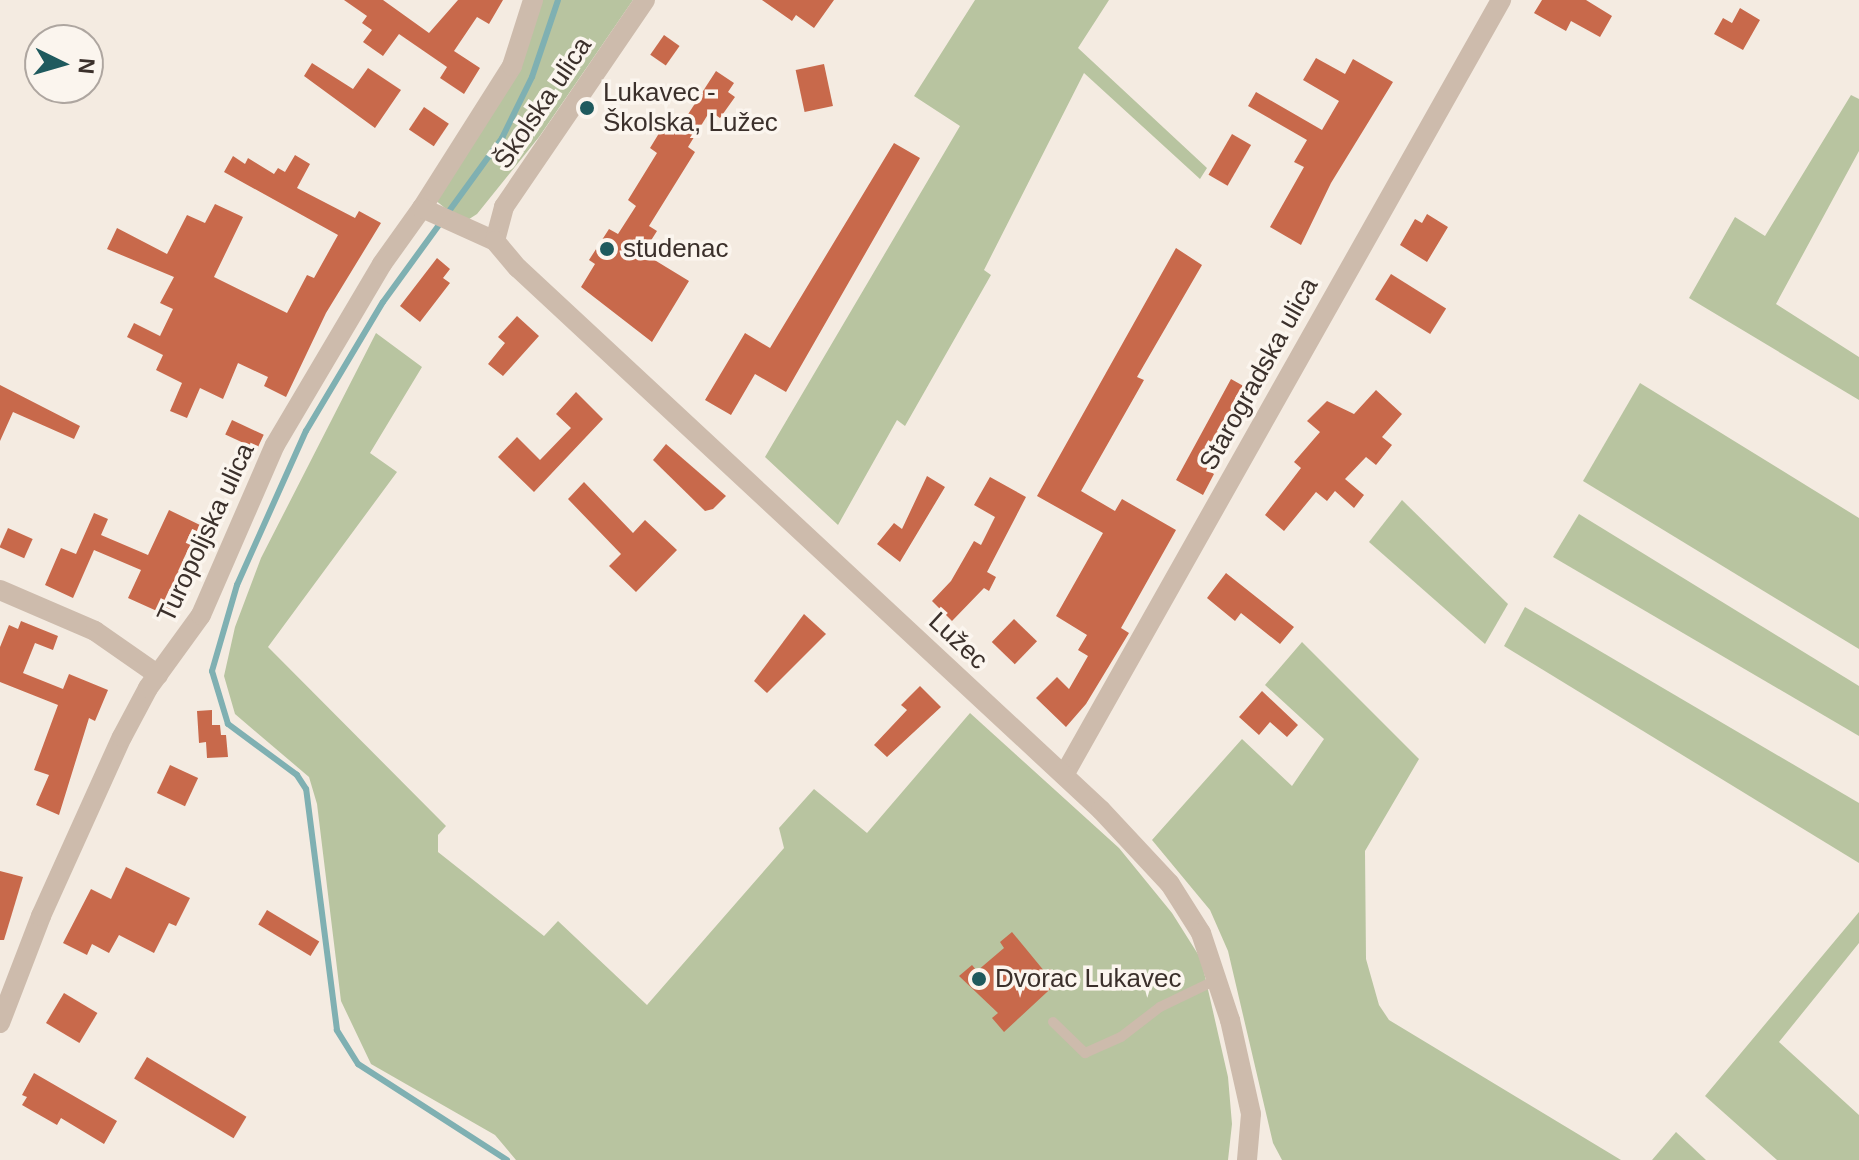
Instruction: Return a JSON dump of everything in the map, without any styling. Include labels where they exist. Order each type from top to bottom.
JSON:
[{"type":"street","name":"Turopoljska ulica","points":[[0,1023],[41,916],[122,737],[158,675],[201,615],[275,445],[325,355],[428,212],[506,77],[533,0]]},
{"type":"street","name":"Školska ulica","points":[[495,241],[504,207],[645,0]]},
{"type":"street","name":"Starogradska ulica","points":[[1064,775],[1501,0]]},
{"type":"street","points":[[428,212],[456,227],[495,241]]},
{"type":"street","name":"Lužec","points":[[495,241],[1064,775],[1170,884],[1201,933],[1218,979],[1251,1114],[1247,1160]]},
{"type":"street","points":[[0,590],[95,631],[158,675]]},
{"type":"lane","points":[[1053,1022],[1085,1053],[1121,1037],[1160,1007],[1218,979]]},
{"type":"green space","points":[[540,0],[633,0],[539,137],[477,214],[463,223],[434,199],[508,89]]},
{"type":"green space","points":[[975,0],[1109,0],[1078,48],[1207,168],[1200,179],[1084,73],[984,270],[991,275],[905,426],[897,420],[838,525],[765,457],[960,126],[914,96]]},
{"type":"green space","points":[[1851,95],[1859,99],[1859,151],[1776,304],[1859,357],[1859,400],[1689,298],[1735,217],[1765,236]]},
{"type":"green space","points":[[376,333],[422,367],[370,453],[397,472],[268,647],[446,826],[438,835],[438,852],[544,936],[558,921],[647,1005],[784,848],[779,828],[814,789],[867,833],[970,713],[1119,848],[1172,913],[1201,959],[1228,1077],[1232,1124],[1228,1160],[516,1160],[495,1135],[371,1064],[341,1001],[317,804],[309,777],[235,714],[224,676],[235,627],[261,558]]},
{"type":"green space","points":[[1640,383],[1859,518],[1859,649],[1583,481]]},
{"type":"green space","points":[[1402,500],[1508,604],[1485,644],[1369,542]]},
{"type":"green space","points":[[1579,514],[1859,686],[1859,736],[1553,557]]},
{"type":"green space","points":[[1525,607],[1859,803],[1859,863],[1504,646]]},
{"type":"green space","points":[[1302,642],[1419,759],[1365,851],[1366,959],[1379,1005],[1389,1020],[1621,1160],[1282,1160],[1273,1143],[1228,951],[1210,910],[1152,840],[1242,739],[1292,786],[1324,739],[1265,685]]},
{"type":"green space","points":[[1859,912],[1859,943],[1779,1042],[1859,1115],[1859,1160],[1777,1160],[1705,1096]]},
{"type":"green space","points":[[1676,1132],[1706,1160],[1652,1160]]},
{"type":"building","points":[[344,0],[383,0],[429,33],[458,0],[503,0],[489,24],[477,17],[454,51],[480,68],[464,94],[440,78],[447,67],[399,34],[383,56],[363,42],[372,30],[362,23],[367,16]]},
{"type":"building","points":[[762,0],[834,0],[814,28],[796,15],[792,21]]},
{"type":"building","points":[[1542,0],[1586,0],[1612,16],[1600,37],[1571,21],[1566,31],[1534,13]]},
{"type":"building","points":[[1740,8],[1760,20],[1743,50],[1714,34],[1723,18],[1732,23]]},
{"type":"building","points":[[664,35],[680,46],[666,66],[650,55]]},
{"type":"building","points":[[1316,58],[1345,74],[1353,59],[1393,82],[1331,183],[1301,245],[1270,227],[1304,167],[1294,162],[1307,140],[1248,106],[1256,92],[1322,130],[1339,101],[1303,80]]},
{"type":"building","points":[[312,63],[353,89],[368,68],[401,90],[375,128],[304,76]]},
{"type":"building","points":[[824,64],[833,106],[805,112],[796,70]]},
{"type":"building","points":[[716,71],[734,83],[728,92],[735,97],[720,118],[710,111],[688,147],[695,152],[649,226],[657,231],[643,253],[689,281],[652,342],[581,287],[595,264],[589,260],[609,229],[618,234],[636,206],[628,200],[657,153],[650,148],[661,130],[667,133],[676,118],[683,122]]},
{"type":"building","points":[[424,107],[449,124],[434,146],[409,129]]},
{"type":"building","points":[[1232,134],[1251,145],[1228,186],[1208,175]]},
{"type":"building","points":[[894,143],[920,158],[786,392],[755,374],[731,415],[705,400],[745,333],[770,348]]},
{"type":"building","points":[[295,155],[310,164],[297,188],[355,218],[359,211],[381,223],[326,313],[286,397],[264,386],[268,377],[238,363],[223,399],[200,388],[187,418],[170,411],[182,383],[156,370],[163,355],[127,337],[134,323],[160,336],[173,309],[160,303],[174,277],[107,249],[117,228],[167,254],[187,215],[205,223],[215,204],[243,217],[214,277],[287,313],[307,275],[314,278],[338,235],[224,172],[233,156],[245,164],[248,158],[274,174],[278,168],[285,172]]},
{"type":"building","points":[[1427,214],[1448,227],[1427,262],[1400,245],[1415,219],[1422,223]]},
{"type":"building","points":[[1176,248],[1202,265],[1137,377],[1144,380],[1081,491],[1115,511],[1122,499],[1176,530],[1121,628],[1129,633],[1086,704],[1066,727],[1036,698],[1057,677],[1069,689],[1088,656],[1078,650],[1087,635],[1056,616],[1103,533],[1037,496]]},
{"type":"building","points":[[437,258],[450,269],[443,278],[450,283],[420,322],[400,306]]},
{"type":"building","points":[[1391,274],[1446,308],[1430,334],[1375,299]]},
{"type":"building","points":[[517,316],[539,336],[503,376],[488,364],[505,343],[498,337]]},
{"type":"building","points":[[1231,379],[1247,388],[1243,396],[1248,399],[1209,471],[1214,474],[1203,495],[1176,480]]},
{"type":"building","points":[[0,385],[80,426],[74,439],[13,412],[0,441]]},
{"type":"building","points":[[1376,390],[1402,414],[1382,437],[1392,445],[1376,465],[1366,457],[1345,479],[1364,495],[1354,508],[1335,491],[1327,501],[1316,492],[1284,531],[1265,515],[1301,468],[1294,462],[1320,432],[1307,421],[1327,401],[1354,414]]},
{"type":"building","points":[[576,392],[603,419],[534,492],[498,457],[517,437],[540,460],[571,428],[556,414]]},
{"type":"building","points":[[232,420],[264,435],[257,449],[225,435]]},
{"type":"building","points":[[666,444],[726,496],[713,509],[705,511],[653,460]]},
{"type":"building","points":[[927,476],[945,487],[900,562],[877,544],[894,523],[902,529]]},
{"type":"building","points":[[990,477],[1026,497],[987,572],[996,577],[989,591],[984,588],[952,621],[932,601],[951,581],[974,541],[981,545],[995,517],[974,505]]},
{"type":"building","points":[[584,482],[633,533],[645,520],[677,550],[636,592],[609,566],[621,554],[568,499]]},
{"type":"building","points":[[169,510],[200,525],[183,560],[191,564],[168,616],[128,598],[141,570],[94,550],[73,598],[45,585],[61,548],[76,554],[94,513],[108,519],[101,535],[148,555]]},
{"type":"building","points":[[8,528],[33,539],[24,558],[0,547]]},
{"type":"building","points":[[1226,573],[1294,627],[1280,644],[1241,613],[1235,621],[1207,598]]},
{"type":"building","points":[[804,614],[826,634],[767,693],[754,681]]},
{"type":"building","points":[[1014,619],[1037,641],[1015,664],[992,642]]},
{"type":"building","points":[[21,621],[58,636],[53,650],[35,643],[23,673],[63,689],[69,674],[108,690],[95,721],[89,718],[59,815],[36,805],[49,775],[34,770],[58,705],[0,682],[0,647],[9,625],[18,629]]},
{"type":"building","points":[[920,686],[941,707],[887,757],[874,745],[907,710],[901,705]]},
{"type":"building","points":[[1262,691],[1298,725],[1287,737],[1270,722],[1259,735],[1239,717]]},
{"type":"building","points":[[212,710],[212,725],[220,725],[221,735],[226,735],[228,757],[207,758],[206,742],[199,743],[197,711]]},
{"type":"building","points":[[170,765],[198,778],[185,806],[157,793]]},
{"type":"building","points":[[126,867],[190,898],[176,926],[169,923],[154,953],[119,935],[109,953],[92,944],[87,955],[63,943],[91,889],[111,899]]},
{"type":"building","points":[[0,871],[23,877],[4,940],[0,940]]},
{"type":"building","points":[[267,910],[319,941],[311,956],[258,925]]},
{"type":"building","name":"Dvorac Lukavec","points":[[1012,932],[1045,972],[1050,969],[1060,980],[1004,1032],[992,1018],[998,1013],[959,976],[972,965],[977,971],[1004,948],[1000,942]]},
{"type":"building","points":[[64,993],[97,1013],[79,1043],[46,1023]]},
{"type":"building","points":[[147,1057],[246,1117],[234,1138],[134,1078]]},
{"type":"building","points":[[34,1073],[117,1121],[104,1144],[61,1118],[57,1125],[22,1105],[27,1097],[22,1095]]},
{"type":"waterway","points":[[507,1160],[358,1064],[337,1030],[306,789],[297,775],[228,724],[212,671],[237,585],[306,431],[383,302],[502,138],[532,77],[558,0]]},
{"type":"place","name":"Lukavec - Školska, Lužec","points":[[587,108]]},
{"type":"place","name":"studenac","points":[[607,249]]},
{"type":"place","name":"Dvorac Lukavec","points":[[979,979]]}]
